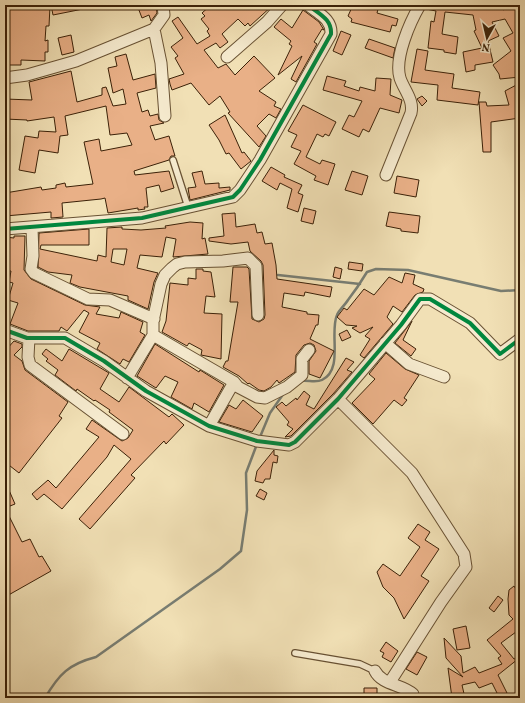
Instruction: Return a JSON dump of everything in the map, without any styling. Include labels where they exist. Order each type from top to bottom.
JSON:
[{"type":"street","points":[[5,78],[27,75],[76,61],[154,29],[164,15],[164,5]]},
{"type":"street","points":[[227,57],[267,22],[282,5]]},
{"type":"street","points":[[5,229],[142,218],[188,207],[220,202],[233,197],[240,190],[260,160],[331,34],[332,27],[329,21],[308,5]]},
{"type":"street","points":[[386,175],[412,113],[412,104],[402,82],[399,66],[406,36],[413,17],[420,5]]},
{"type":"street","points":[[154,29],[161,63],[165,116]]},
{"type":"street","points":[[32,228],[33,256],[31,269],[34,273],[88,299],[110,300],[154,319]]},
{"type":"street","points":[[127,378],[152,335],[161,284],[165,275],[177,264],[248,258],[256,266],[258,314]]},
{"type":"street","points":[[5,330],[29,338],[65,338],[104,361],[160,399],[209,426],[253,440],[292,444],[338,399],[401,325],[420,299],[430,299],[470,323],[500,354],[520,339]]},
{"type":"street","points":[[152,335],[234,382],[238,387],[257,396],[269,397],[302,375],[302,359],[309,350]]},
{"type":"street","points":[[29,338],[30,366],[123,434]]},
{"type":"street","points":[[385,343],[413,366],[444,377]]},
{"type":"street","points":[[209,426],[234,382]]},
{"type":"street","points":[[338,399],[412,473],[464,554],[466,561],[466,567],[440,602],[390,682]]},
{"type":"street","points":[[374,672],[382,679],[406,688],[413,694],[413,698]]},
{"type":"lane","points":[[173,160],[188,207]]},
{"type":"lane","points":[[295,652],[360,664],[374,672]]},
{"type":"building","points":[[21,5],[50,6],[49,26],[46,26],[45,41],[48,40],[48,52],[45,52],[45,61],[21,60],[21,65],[5,65],[5,12],[9,13],[9,8],[21,9]]},
{"type":"building","points":[[51,5],[88,5],[88,8],[53,15]]},
{"type":"building","points":[[137,5],[156,5],[157,13],[151,21],[149,15],[142,18]]},
{"type":"building","points":[[211,5],[226,5],[230,9],[235,5],[273,5],[250,26],[248,23],[245,26],[238,19],[222,34],[228,42],[220,48],[216,43],[204,50],[218,68],[226,64],[235,75],[254,56],[275,78],[259,91],[276,102],[274,106],[281,109],[276,118],[269,114],[257,126],[266,136],[259,147],[228,113],[230,112],[220,96],[209,105],[191,83],[172,90],[169,79],[184,74],[175,58],[178,56],[171,47],[183,38],[172,21],[178,17],[197,44],[210,36],[207,31],[209,29],[201,19],[205,16],[202,13]]},
{"type":"building","points":[[353,5],[379,5],[377,13],[398,19],[396,26],[392,25],[390,32],[351,22],[352,19],[348,16]]},
{"type":"building","points":[[427,5],[475,8],[474,5],[486,5],[487,9],[501,5],[503,10],[508,7],[510,9],[520,5],[520,77],[500,79],[499,74],[493,65],[511,51],[503,38],[513,33],[505,19],[492,22],[499,36],[488,41],[493,62],[475,65],[475,70],[466,72],[463,52],[482,48],[474,31],[476,30],[473,15],[445,12],[442,34],[458,37],[456,54],[444,52],[444,50],[428,48],[431,21],[434,22],[436,11],[426,9]]},
{"type":"building","points":[[303,10],[319,22],[324,30],[322,29],[314,42],[317,44],[296,82],[291,79],[302,56],[278,75],[292,46],[289,44],[291,41],[274,27],[281,19],[292,28]]},
{"type":"building","points":[[341,31],[351,35],[342,55],[333,51]]},
{"type":"building","points":[[71,35],[74,52],[62,55],[58,38]]},
{"type":"building","points":[[369,39],[395,48],[393,58],[365,48]]},
{"type":"building","points":[[417,49],[428,51],[425,70],[454,74],[452,88],[480,92],[478,105],[437,100],[438,85],[411,82]]},
{"type":"building","points":[[126,54],[133,80],[155,74],[156,88],[137,93],[142,112],[148,110],[150,116],[158,114],[159,120],[164,123],[150,126],[155,140],[169,136],[175,156],[171,156],[169,160],[134,171],[135,175],[169,171],[174,188],[161,192],[159,185],[146,188],[148,207],[144,207],[145,209],[138,210],[138,208],[108,213],[105,198],[62,203],[63,217],[51,218],[51,212],[5,216],[5,193],[41,187],[42,190],[56,188],[56,185],[65,183],[66,187],[93,184],[84,142],[99,139],[101,151],[132,145],[127,133],[110,135],[106,106],[65,116],[68,135],[60,136],[58,153],[39,150],[35,173],[19,170],[25,136],[38,138],[39,131],[56,132],[54,117],[27,121],[5,119],[5,99],[32,100],[29,82],[71,71],[77,102],[102,95],[102,88],[106,87],[113,106],[126,104],[123,89],[113,93],[108,68],[117,66],[115,57]]},
{"type":"building","points":[[327,76],[346,81],[344,86],[359,91],[360,87],[375,91],[376,78],[391,79],[390,95],[402,100],[399,113],[380,108],[369,132],[363,129],[359,137],[342,129],[349,115],[354,117],[362,101],[323,90]]},
{"type":"building","points":[[520,83],[520,118],[491,122],[491,152],[483,152],[479,102],[486,102],[487,106],[509,105],[505,91]]},
{"type":"building","points":[[422,96],[427,101],[422,106],[417,99]]},
{"type":"building","points":[[303,105],[336,122],[329,136],[325,134],[323,137],[317,134],[306,157],[320,164],[322,160],[335,164],[328,185],[314,180],[316,176],[294,164],[301,151],[291,147],[297,135],[288,131]]},
{"type":"building","points":[[225,115],[242,153],[244,152],[251,161],[241,169],[229,153],[226,154],[209,125]]},
{"type":"building","points":[[271,167],[285,175],[284,177],[302,185],[298,193],[303,195],[298,212],[287,208],[292,189],[280,183],[277,190],[262,181]]},
{"type":"building","points":[[202,171],[205,184],[219,183],[219,188],[230,187],[230,190],[190,200],[188,188],[196,187],[192,173]]},
{"type":"building","points":[[352,171],[368,176],[362,195],[345,190]]},
{"type":"building","points":[[397,176],[419,180],[416,197],[394,193]]},
{"type":"building","points":[[304,208],[316,211],[313,224],[301,221]]},
{"type":"building","points":[[389,212],[420,216],[418,233],[401,231],[401,229],[386,226]]},
{"type":"building","points":[[235,213],[236,227],[255,224],[257,233],[262,232],[265,244],[272,243],[277,279],[332,287],[330,297],[305,292],[304,296],[284,293],[282,307],[307,312],[307,314],[319,315],[318,325],[316,325],[310,339],[334,351],[320,378],[309,374],[309,361],[316,351],[314,345],[310,343],[304,345],[296,355],[295,372],[279,383],[277,380],[271,387],[264,391],[259,390],[249,383],[248,384],[239,376],[223,367],[226,361],[228,361],[238,302],[230,302],[233,267],[247,267],[249,269],[252,319],[259,322],[264,319],[265,315],[263,265],[261,261],[250,251],[248,242],[231,244],[209,241],[209,238],[224,236],[222,214]]},
{"type":"building","points":[[190,222],[203,223],[202,239],[205,238],[208,254],[173,257],[176,239],[166,237],[162,257],[140,255],[137,268],[158,273],[154,282],[148,309],[128,300],[128,296],[80,287],[70,283],[72,275],[48,272],[38,267],[39,233],[89,229],[89,245],[41,245],[40,249],[97,261],[98,255],[106,257],[107,228],[122,227],[122,229],[141,230],[166,228],[165,226]],"holes":[[[113,249],[127,249],[124,265],[111,262]]]},
{"type":"building","points":[[14,236],[25,236],[24,270],[31,279],[85,305],[100,307],[96,314],[119,318],[121,312],[143,322],[140,332],[145,335],[129,362],[123,359],[120,364],[97,349],[100,343],[79,332],[89,313],[84,310],[67,331],[61,327],[59,331],[28,331],[10,324],[18,303],[8,300],[13,283],[9,282],[11,271],[5,271],[7,251],[5,251],[5,237],[14,238]]},
{"type":"building","points":[[349,262],[363,264],[362,271],[348,269]]},
{"type":"building","points":[[335,267],[342,269],[340,279],[333,277]]},
{"type":"building","points":[[196,269],[203,269],[203,271],[211,272],[215,297],[206,296],[204,313],[222,314],[221,359],[201,355],[202,350],[189,343],[187,346],[162,332],[166,321],[170,283],[188,285],[188,278],[196,279]]},
{"type":"building","points":[[405,273],[415,275],[413,284],[424,289],[423,292],[415,295],[402,312],[393,306],[387,317],[393,324],[364,358],[360,355],[370,339],[365,336],[373,327],[360,333],[352,328],[357,326],[346,325],[337,317],[344,308],[347,310],[364,289],[374,295],[389,277],[402,283]]},
{"type":"building","points":[[412,321],[403,340],[416,349],[411,356],[395,343]]},
{"type":"building","points":[[347,330],[351,337],[342,341],[339,334]]},
{"type":"building","points":[[14,341],[22,344],[22,347],[14,355],[22,361],[25,370],[68,402],[59,416],[62,418],[19,473],[5,462],[5,351]]},
{"type":"building","points":[[155,344],[199,372],[200,370],[224,385],[209,412],[194,403],[192,409],[171,397],[178,382],[165,376],[156,388],[137,376]]},
{"type":"building","points":[[46,349],[62,361],[69,349],[109,373],[100,389],[119,402],[129,387],[169,417],[172,414],[184,425],[166,444],[164,441],[131,475],[135,478],[90,529],[79,519],[131,459],[114,445],[107,457],[62,509],[44,494],[37,500],[32,494],[48,480],[56,488],[99,437],[86,429],[92,420],[122,441],[128,438],[133,430],[109,412],[110,410],[77,389],[76,391],[55,375],[58,370],[46,361],[48,359],[42,354]]},
{"type":"building","points":[[386,353],[405,369],[419,375],[404,398],[407,400],[402,406],[394,400],[373,424],[352,403],[375,379],[369,374]]},
{"type":"building","points":[[346,358],[354,362],[347,370],[352,372],[333,394],[291,436],[285,437],[293,429],[287,425],[289,422],[276,407],[282,402],[286,406],[296,398],[297,400],[304,391],[310,396],[306,405],[314,409]]},
{"type":"building","points":[[243,400],[263,416],[252,432],[219,422],[229,405],[236,409]]},
{"type":"building","points":[[274,450],[274,455],[278,456],[277,463],[273,462],[270,479],[265,479],[263,483],[255,481],[257,471]]},
{"type":"building","points":[[5,481],[15,504],[5,508]]},
{"type":"building","points":[[260,489],[267,493],[264,500],[256,496]]},
{"type":"building","points":[[5,508],[22,542],[30,539],[39,557],[42,556],[51,571],[5,597]]},
{"type":"building","points":[[418,524],[430,532],[425,540],[439,549],[421,576],[429,581],[404,619],[394,598],[383,587],[377,572],[383,564],[400,576],[420,547],[408,538]]},
{"type":"building","points":[[514,586],[520,596],[520,629],[501,643],[514,659],[518,659],[498,675],[507,693],[499,697],[492,683],[479,688],[475,682],[462,685],[465,698],[452,698],[448,668],[463,677],[446,658],[444,638],[461,656],[463,673],[475,667],[479,673],[502,664],[498,658],[501,656],[487,640],[513,619],[509,615],[508,599],[509,590]]},
{"type":"building","points":[[498,596],[503,600],[494,612],[489,608]]},
{"type":"building","points":[[466,626],[470,648],[457,650],[453,629]]},
{"type":"building","points":[[386,642],[398,651],[391,662],[382,657],[384,653],[380,651]]},
{"type":"building","points":[[417,652],[427,657],[417,675],[406,669]]},
{"type":"building","points":[[364,688],[377,688],[377,698],[364,698]]},
{"type":"waterway","points":[[301,381],[320,381],[329,375],[334,359],[334,331],[337,315],[356,290],[367,272],[376,269],[408,270],[501,291],[520,290]]},
{"type":"waterway","points":[[278,275],[360,284]]},
{"type":"waterway","points":[[260,437],[270,413],[284,393]]},
{"type":"waterway","points":[[45,698],[55,682],[66,671],[79,663],[96,657],[220,569],[241,551],[247,510],[246,473],[257,444]]},
{"type":"cycle path","points":[[5,229],[142,218],[233,197],[240,190],[260,160],[331,34],[331,29],[327,21],[308,5]]},
{"type":"cycle path","points":[[5,330],[27,338],[65,338],[104,361],[146,391],[209,426],[257,441],[289,445],[295,442],[338,399],[401,325],[420,299],[430,299],[470,323],[500,354],[520,339]]}]
